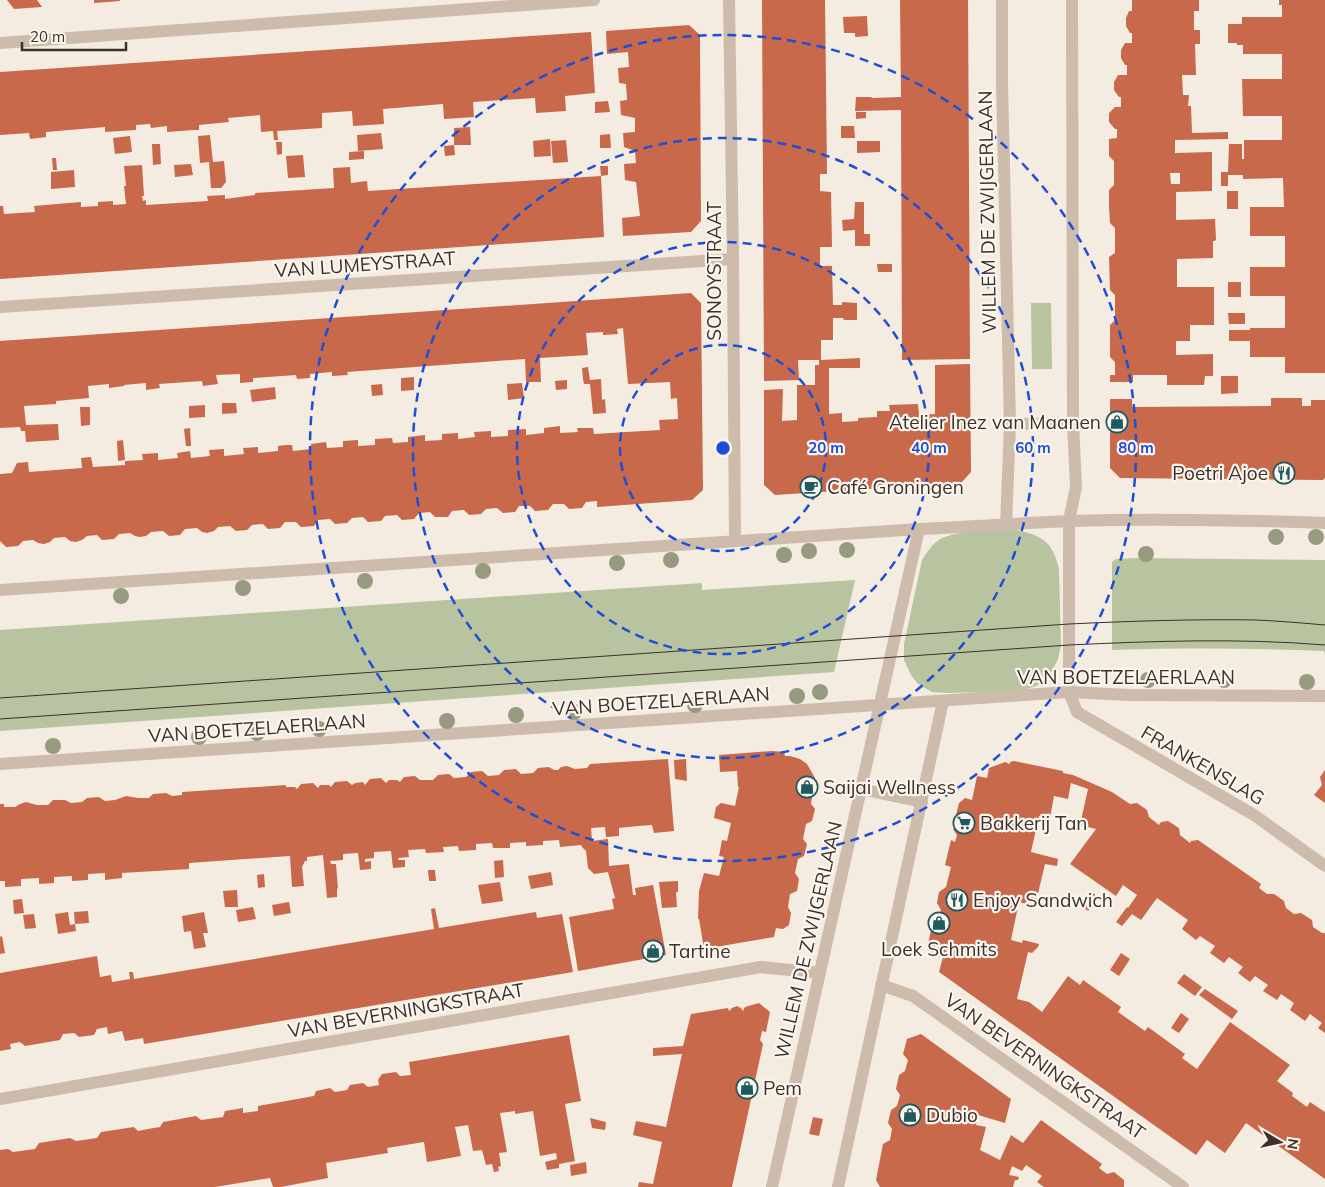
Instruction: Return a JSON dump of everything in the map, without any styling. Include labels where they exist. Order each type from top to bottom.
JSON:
[{"type":"street","points":[[0,43],[464,4],[594,0]]},
{"type":"street","name":"SONOYSTRAAT","points":[[730,0],[735,541]]},
{"type":"street","name":"WILLEM DE ZWIJGERLAAN","points":[[1002,0],[1010,424],[1006,525]]},
{"type":"street","points":[[1070,692],[1069,522],[1076,487],[1073,423],[1072,0]]},
{"type":"street","name":"VAN LUMEYSTRAAT","points":[[0,307],[733,260]]},
{"type":"street","points":[[1010,424],[1073,423]]},
{"type":"street","points":[[0,590],[919,529],[1122,520],[1248,520],[1325,523]]},
{"type":"street","name":"WILLEM DE ZWIJGERLAAN","points":[[772,1187],[919,529]]},
{"type":"street","name":"VAN BOETZELAERLAAN","points":[[0,764],[1070,692],[1130,695],[1325,696]]},
{"type":"street","name":"FRANKENSLAG","points":[[1070,692],[1077,712],[1254,815],[1325,866]]},
{"type":"street","points":[[838,1187],[943,701]]},
{"type":"street","points":[[861,789],[922,802]]},
{"type":"street","name":"VAN BEVERNINGKSTRAAT","points":[[0,1099],[761,967],[820,973]]},
{"type":"street","name":"VAN BEVERNINGKSTRAAT","points":[[881,985],[913,996],[1183,1187]]},
{"type":"green space","points":[[1031,303],[1051,303],[1052,369],[1032,369]]},
{"type":"green space","points":[[1016,530],[1033,534],[1045,541],[1053,552],[1059,569],[1061,646],[1058,659],[1052,671],[1045,681],[1020,691],[932,692],[918,684],[911,675],[904,660],[904,644],[922,560],[936,542],[952,535]]},
{"type":"green space","points":[[1116,559],[1325,560],[1325,655],[1324,651],[1271,649],[1112,650],[1112,562]]},
{"type":"green space","points":[[855,580],[834,672],[0,731],[0,630],[702,583],[702,590]]},
{"type":"building","points":[[7,0],[37,0],[42,7],[14,9]]},
{"type":"building","points":[[94,0],[120,0],[120,1],[94,3]]},
{"type":"building","points":[[762,0],[825,0],[827,174],[820,174],[820,191],[831,192],[832,247],[820,247],[820,266],[832,266],[833,305],[842,305],[842,302],[857,303],[857,320],[833,318],[833,340],[821,340],[821,360],[860,358],[860,368],[829,368],[829,414],[842,413],[842,422],[858,421],[858,418],[877,417],[877,411],[890,411],[889,405],[918,404],[919,415],[935,414],[935,365],[970,364],[971,472],[961,483],[775,495],[764,485],[764,390],[783,389],[782,421],[797,420],[797,385],[815,385],[815,365],[819,365],[819,360],[798,360],[799,380],[764,381]]},
{"type":"building","points":[[900,0],[968,0],[970,359],[902,360],[901,110],[855,111],[856,97],[901,97]]},
{"type":"building","points":[[1132,0],[1199,0],[1199,11],[1194,11],[1194,30],[1200,30],[1200,44],[1195,44],[1196,75],[1182,75],[1183,95],[1189,95],[1188,106],[1191,106],[1192,133],[1228,132],[1228,139],[1175,140],[1175,153],[1212,152],[1212,191],[1176,192],[1176,220],[1215,219],[1216,239],[1213,241],[1213,258],[1177,259],[1177,287],[1214,287],[1214,325],[1190,325],[1190,341],[1176,341],[1176,355],[1213,354],[1213,376],[1205,376],[1204,385],[1167,385],[1167,375],[1133,375],[1133,382],[1110,382],[1110,375],[1115,375],[1115,362],[1110,357],[1110,325],[1115,320],[1115,295],[1110,290],[1109,257],[1115,253],[1115,228],[1110,223],[1109,190],[1114,185],[1114,161],[1109,156],[1109,139],[1117,138],[1117,129],[1109,122],[1109,113],[1115,107],[1121,107],[1121,97],[1114,90],[1114,82],[1118,75],[1127,75],[1127,65],[1125,65],[1121,58],[1121,50],[1125,43],[1132,43],[1132,33],[1130,33],[1126,26],[1126,18],[1129,11],[1132,11]],"holes":[[[1170,173],[1180,173],[1180,184],[1171,184]]]},
{"type":"building","points":[[1279,0],[1325,0],[1325,373],[1285,373],[1285,357],[1250,357],[1250,341],[1229,341],[1229,330],[1285,328],[1285,296],[1250,296],[1250,267],[1285,267],[1285,236],[1250,236],[1250,207],[1284,207],[1283,178],[1243,179],[1243,175],[1228,175],[1228,186],[1221,186],[1221,172],[1228,172],[1229,144],[1242,144],[1242,159],[1244,159],[1244,140],[1282,140],[1282,116],[1243,116],[1242,79],[1282,79],[1282,54],[1243,54],[1243,45],[1228,43],[1228,24],[1242,24],[1242,17],[1282,17],[1282,5],[1279,5]]},
{"type":"building","points":[[867,16],[868,36],[855,37],[855,33],[844,33],[843,17]]},
{"type":"building","points":[[689,25],[700,35],[701,221],[691,232],[623,236],[622,218],[640,216],[636,182],[625,180],[624,164],[636,163],[635,151],[624,147],[623,133],[635,132],[635,118],[621,115],[620,101],[627,100],[626,84],[619,83],[618,68],[629,67],[628,52],[607,54],[606,31]]},
{"type":"building","points":[[591,32],[595,93],[565,96],[566,111],[536,113],[535,98],[473,102],[474,117],[444,119],[443,104],[383,109],[384,124],[353,126],[352,111],[322,113],[322,128],[277,131],[278,140],[274,140],[273,131],[261,132],[260,115],[228,118],[229,122],[199,125],[199,130],[167,132],[167,126],[151,128],[150,124],[136,125],[136,130],[105,132],[105,127],[46,132],[46,137],[30,139],[29,133],[0,135],[0,72]]},
{"type":"building","points":[[608,101],[610,112],[595,113],[595,102]]},
{"type":"building","points":[[856,112],[866,112],[866,118],[856,119]]},
{"type":"building","points":[[841,126],[854,126],[855,138],[841,138]]},
{"type":"building","points":[[470,127],[471,145],[454,145],[454,128]]},
{"type":"building","points":[[381,133],[383,149],[358,151],[357,135]]},
{"type":"building","points":[[610,134],[611,148],[600,148],[600,135]]},
{"type":"building","points":[[210,135],[213,162],[224,161],[226,182],[221,188],[211,188],[209,162],[200,163],[198,136]]},
{"type":"building","points":[[130,136],[132,152],[115,154],[113,138]]},
{"type":"building","points":[[550,139],[551,156],[534,157],[533,141]]},
{"type":"building","points":[[566,140],[568,162],[553,163],[551,141]]},
{"type":"building","points":[[857,141],[880,141],[880,152],[857,153]]},
{"type":"building","points":[[276,142],[282,142],[282,154],[277,155]]},
{"type":"building","points":[[152,144],[160,144],[161,164],[153,165]]},
{"type":"building","points":[[454,145],[455,155],[445,156],[444,146]]},
{"type":"building","points":[[364,151],[364,159],[349,160],[349,152]]},
{"type":"building","points":[[303,155],[305,177],[288,178],[286,156]]},
{"type":"building","points":[[52,158],[56,158],[57,170],[53,170]]},
{"type":"building","points":[[191,164],[193,175],[175,177],[174,165]]},
{"type":"building","points":[[142,165],[144,196],[142,196],[143,201],[146,200],[146,205],[208,201],[207,196],[225,195],[225,199],[255,195],[255,193],[334,188],[333,168],[350,167],[351,183],[367,181],[368,191],[601,176],[604,237],[0,279],[0,206],[3,206],[4,214],[35,212],[34,206],[81,202],[81,207],[98,206],[98,202],[113,201],[113,205],[126,204],[124,166]]},
{"type":"building","points":[[600,166],[608,166],[608,175],[601,176]]},
{"type":"building","points":[[74,170],[75,187],[51,189],[51,172]]},
{"type":"building","points":[[1227,191],[1238,191],[1238,209],[1227,209]]},
{"type":"building","points":[[855,202],[864,202],[864,234],[870,234],[870,246],[855,246],[855,230],[843,231],[842,220],[854,219]]},
{"type":"building","points":[[877,264],[892,264],[892,272],[878,272]]},
{"type":"building","points":[[1228,282],[1241,282],[1241,297],[1228,297]]},
{"type":"building","points":[[691,293],[701,303],[703,490],[692,500],[597,507],[597,501],[586,502],[582,508],[569,509],[564,504],[553,504],[548,510],[535,511],[530,506],[519,506],[515,512],[503,513],[497,508],[486,509],[481,514],[469,515],[464,510],[452,511],[448,517],[435,517],[430,512],[419,513],[414,519],[402,520],[397,515],[385,516],[381,521],[368,522],[363,517],[352,518],[347,523],[335,524],[330,519],[318,520],[314,526],[301,527],[296,522],[285,522],[280,528],[268,529],[263,524],[252,525],[247,530],[236,531],[230,526],[218,527],[214,531],[207,533],[197,528],[185,529],[180,535],[169,536],[163,531],[151,532],[146,536],[140,537],[130,533],[119,534],[114,539],[102,540],[97,535],[87,536],[76,542],[70,541],[65,537],[54,538],[44,544],[33,540],[23,541],[18,546],[6,547],[0,541],[0,474],[12,473],[17,463],[28,462],[29,472],[82,468],[81,458],[91,457],[93,467],[125,465],[125,461],[143,460],[142,454],[158,453],[158,460],[178,458],[177,453],[190,451],[191,458],[210,456],[209,450],[224,449],[224,456],[244,454],[243,448],[258,447],[258,453],[278,451],[278,446],[292,445],[293,451],[311,449],[311,444],[326,442],[327,448],[343,447],[343,441],[358,440],[358,446],[375,445],[375,439],[392,438],[393,443],[408,442],[408,437],[425,435],[425,441],[442,440],[442,434],[458,433],[458,439],[475,437],[474,432],[491,431],[491,437],[508,436],[508,430],[526,429],[526,435],[544,433],[544,428],[560,426],[560,433],[578,432],[577,428],[593,428],[594,434],[660,430],[659,420],[678,419],[677,398],[671,399],[670,382],[628,384],[623,328],[617,329],[618,334],[603,335],[603,332],[586,333],[588,355],[540,358],[541,382],[526,382],[525,359],[347,372],[348,375],[332,376],[332,372],[310,374],[310,378],[297,379],[296,375],[253,378],[253,382],[240,383],[240,374],[216,375],[218,384],[203,386],[202,381],[159,384],[160,388],[146,390],[146,383],[109,388],[109,384],[88,386],[89,398],[56,401],[56,404],[24,406],[26,425],[58,424],[59,440],[26,442],[25,431],[21,431],[20,427],[0,428],[0,341]]},
{"type":"building","points":[[1228,313],[1245,313],[1245,324],[1229,324]]},
{"type":"building","points":[[588,367],[590,380],[601,379],[602,400],[605,399],[606,413],[593,414],[590,384],[584,384],[583,379],[582,368]]},
{"type":"building","points":[[1221,376],[1238,376],[1238,393],[1221,394]]},
{"type":"building","points":[[414,377],[414,390],[401,391],[401,378]]},
{"type":"building","points":[[567,380],[567,389],[556,390],[555,381]]},
{"type":"building","points":[[522,383],[524,398],[508,400],[507,384]]},
{"type":"building","points":[[382,384],[383,395],[372,396],[371,385]]},
{"type":"building","points":[[275,387],[276,399],[252,402],[250,390]]},
{"type":"building","points":[[1271,398],[1302,398],[1302,406],[1311,406],[1311,400],[1325,400],[1325,478],[1323,480],[1120,478],[1110,468],[1110,399],[1132,399],[1132,407],[1271,406]]},
{"type":"building","points":[[222,403],[236,403],[237,413],[222,414]]},
{"type":"building","points":[[205,405],[205,417],[189,418],[189,406]]},
{"type":"building","points":[[80,407],[90,407],[90,425],[81,426]]},
{"type":"building","points":[[190,428],[191,446],[186,446],[184,429]]},
{"type":"building","points":[[123,440],[125,460],[118,461],[117,441]]},
{"type":"building","points":[[772,751],[784,752],[785,756],[800,759],[807,764],[815,778],[811,804],[815,809],[812,821],[806,824],[803,839],[807,844],[804,856],[798,859],[795,873],[799,879],[797,891],[790,894],[788,907],[791,913],[789,925],[783,929],[776,928],[774,937],[704,949],[698,919],[699,891],[704,873],[719,876],[724,857],[719,856],[722,840],[727,841],[731,823],[714,818],[716,807],[721,803],[735,806],[739,787],[737,771],[720,772],[719,755]]},
{"type":"building","points":[[668,759],[674,831],[654,833],[652,825],[638,826],[619,828],[619,836],[606,837],[605,827],[591,828],[592,841],[608,839],[609,866],[629,864],[633,895],[636,895],[635,888],[653,885],[666,955],[578,971],[569,917],[614,909],[612,899],[615,898],[608,872],[594,874],[588,868],[586,851],[581,845],[560,847],[559,840],[543,841],[543,845],[526,846],[526,842],[510,843],[510,848],[493,848],[492,843],[476,844],[476,850],[459,851],[458,846],[443,847],[444,852],[426,853],[425,849],[408,850],[409,857],[398,858],[399,860],[405,860],[405,867],[393,868],[391,851],[374,852],[374,858],[365,859],[365,862],[371,861],[371,869],[360,870],[358,853],[343,854],[343,860],[330,861],[331,864],[336,864],[338,889],[337,897],[327,898],[323,855],[307,857],[307,861],[305,861],[302,867],[304,886],[292,887],[290,856],[189,863],[189,869],[122,873],[122,878],[105,880],[105,873],[88,874],[88,880],[72,881],[72,876],[54,877],[54,883],[39,884],[39,878],[21,879],[21,886],[5,887],[5,881],[0,881],[0,804],[4,804],[4,807],[15,807],[26,802],[48,805],[53,800],[65,800],[71,803],[82,802],[87,798],[99,797],[105,801],[126,796],[149,798],[153,794],[166,793],[172,796],[182,795],[182,792],[286,785],[286,787],[295,787],[297,789],[301,784],[313,783],[318,788],[320,785],[329,785],[331,787],[335,782],[347,781],[352,785],[363,782],[365,785],[370,779],[381,778],[386,783],[389,780],[400,782],[404,777],[415,776],[420,780],[433,780],[438,775],[449,774],[454,778],[466,777],[471,772],[482,771],[488,776],[499,775],[504,770],[516,769],[521,774],[533,773],[538,768],[549,767],[558,770],[561,767],[567,766],[575,769],[587,768],[590,764]]},
{"type":"building","points":[[686,759],[687,781],[675,779],[674,760]]},
{"type":"building","points":[[1014,761],[1063,771],[1063,773],[1073,775],[1112,792],[1130,804],[1137,803],[1147,810],[1149,817],[1159,825],[1161,822],[1168,821],[1179,828],[1180,835],[1190,843],[1191,841],[1198,840],[1261,884],[1259,888],[1267,894],[1274,894],[1284,901],[1286,908],[1294,914],[1301,913],[1312,920],[1313,927],[1325,933],[1325,1033],[1318,1028],[1322,1023],[1310,1014],[1305,1021],[1290,1010],[1294,1003],[1281,994],[1277,1000],[1263,991],[1268,985],[1255,976],[1250,982],[1238,973],[1243,967],[1229,957],[1224,963],[1210,953],[1215,946],[1200,936],[1196,940],[1182,929],[1188,920],[1157,898],[1141,920],[1132,914],[1122,926],[1116,922],[1137,895],[1123,885],[1116,896],[1070,864],[1096,829],[1080,825],[1088,789],[1071,783],[1068,799],[1054,796],[1050,818],[1039,816],[1031,852],[1058,859],[1057,866],[1045,864],[1035,906],[1019,902],[1011,940],[1022,943],[1023,940],[1039,944],[1032,953],[1028,952],[1017,999],[1029,1002],[1042,1012],[1068,976],[1080,985],[1083,980],[1121,1007],[1118,1012],[1145,1031],[1148,1027],[1185,1054],[1182,1058],[1197,1069],[1230,1022],[1290,1065],[1277,1081],[1293,1093],[1292,1096],[1307,1107],[1310,1102],[1325,1112],[1325,1179],[1246,1123],[1225,1153],[1207,1140],[1196,1155],[939,972],[943,957],[931,955],[927,949],[934,916],[940,917],[941,910],[937,903],[939,892],[946,887],[951,867],[945,865],[951,840],[955,842],[957,835],[953,829],[958,826],[959,820],[956,815],[959,803],[965,798],[972,800],[977,776],[987,778],[989,768],[1005,762],[1010,764],[1010,762]]},
{"type":"building","points":[[1325,770],[1325,803],[1314,795],[1322,785],[1320,777]]},
{"type":"building","points":[[503,860],[504,877],[495,878],[494,861]]},
{"type":"building","points":[[428,870],[435,870],[436,881],[429,881]]},
{"type":"building","points":[[551,872],[553,885],[531,889],[528,876]]},
{"type":"building","points":[[264,874],[265,887],[258,888],[257,875]]},
{"type":"building","points":[[678,881],[678,892],[676,892],[677,907],[662,908],[659,882]]},
{"type":"building","points":[[500,882],[503,901],[482,904],[478,885]]},
{"type":"building","points":[[237,890],[238,907],[225,907],[223,891]]},
{"type":"building","points":[[1094,893],[1098,900],[1088,911],[1083,907]]},
{"type":"building","points":[[22,899],[24,913],[14,914],[13,900]]},
{"type":"building","points":[[289,902],[291,913],[274,916],[272,905]]},
{"type":"building","points":[[253,907],[256,919],[238,922],[236,910]]},
{"type":"building","points":[[435,908],[439,928],[536,912],[537,918],[562,914],[573,972],[144,1044],[143,1038],[125,1041],[122,1031],[108,1034],[107,1027],[97,1029],[94,1035],[79,1037],[74,1033],[63,1034],[60,1040],[25,1046],[20,1042],[10,1044],[11,1049],[0,1051],[0,973],[97,956],[100,977],[111,975],[112,982],[130,979],[129,972],[133,972],[134,979],[434,929],[431,909]]},
{"type":"building","points":[[88,911],[89,923],[75,924],[74,912]]},
{"type":"building","points":[[68,912],[70,925],[75,924],[76,931],[58,934],[55,914]]},
{"type":"building","points":[[204,912],[208,933],[203,933],[206,947],[194,949],[191,931],[184,932],[182,916]]},
{"type":"building","points":[[34,914],[36,928],[25,929],[23,915]]},
{"type":"building","points":[[2,936],[5,953],[0,954],[0,937]]},
{"type":"building","points":[[1121,953],[1130,959],[1119,976],[1110,970]]},
{"type":"building","points":[[1184,974],[1202,987],[1195,996],[1177,983]]},
{"type":"building","points":[[1205,989],[1238,1011],[1232,1019],[1199,995]]},
{"type":"building","points":[[759,1003],[770,1012],[766,1032],[762,1031],[760,1040],[763,1044],[732,1187],[638,1187],[639,1182],[653,1184],[662,1142],[633,1135],[636,1121],[666,1127],[682,1054],[653,1056],[653,1048],[683,1046],[691,1014],[728,1008],[729,1011],[737,1006],[743,1011],[745,1007]]},
{"type":"building","points":[[1181,1013],[1189,1019],[1179,1033],[1171,1028]]},
{"type":"building","points":[[921,1034],[1011,1099],[1005,1123],[978,1115],[976,1125],[986,1127],[980,1150],[1000,1160],[1011,1135],[1023,1143],[1041,1120],[1102,1164],[1099,1168],[1107,1174],[1114,1172],[1124,1180],[1124,1187],[1044,1187],[1037,1182],[1042,1176],[1026,1165],[1022,1171],[1012,1166],[1009,1175],[1019,1177],[1018,1180],[1015,1180],[1013,1187],[880,1187],[876,1180],[883,1144],[890,1140],[892,1129],[888,1123],[891,1110],[897,1106],[900,1095],[896,1089],[899,1075],[905,1071],[908,1060],[903,1054],[907,1039]]},
{"type":"building","points":[[569,1035],[581,1101],[565,1104],[575,1161],[559,1164],[559,1168],[547,1170],[545,1162],[557,1159],[556,1153],[540,1156],[533,1111],[515,1114],[515,1111],[500,1113],[507,1152],[499,1153],[501,1166],[498,1167],[499,1171],[494,1172],[492,1164],[486,1165],[482,1150],[473,1151],[468,1125],[455,1127],[461,1156],[427,1162],[424,1142],[387,1148],[388,1153],[326,1163],[328,1178],[281,1187],[273,1187],[270,1178],[215,1187],[0,1187],[0,1150],[8,1149],[13,1152],[35,1149],[39,1143],[70,1138],[76,1141],[97,1138],[101,1132],[134,1127],[138,1131],[160,1127],[163,1122],[196,1116],[201,1120],[223,1117],[225,1111],[243,1108],[243,1113],[258,1111],[258,1106],[314,1096],[316,1091],[330,1088],[335,1092],[347,1090],[350,1085],[363,1083],[368,1087],[379,1085],[378,1080],[382,1074],[396,1072],[400,1076],[411,1075],[409,1062]]},
{"type":"building","points":[[813,1117],[823,1119],[819,1136],[809,1134]]},
{"type":"building","points":[[590,1118],[606,1122],[605,1130],[592,1128]]},
{"type":"building","points":[[586,1162],[587,1173],[571,1176],[570,1165]]},
{"type":"tram line","points":[[0,698],[1069,624],[1163,620],[1265,620],[1325,625]]},
{"type":"tram line","points":[[0,719],[1069,645],[1165,641],[1229,641],[1325,645]]},
{"type":"place","name":"Atelier Inez van Maanen","points":[[1117,422]]},
{"type":"place","name":"Poetri Ajoe","points":[[1284,473]]},
{"type":"place","name":"Café Groningen","points":[[811,487]]},
{"type":"place","name":"Saijai Wellness","points":[[807,787]]},
{"type":"place","name":"Bakkerij Tan","points":[[964,823]]},
{"type":"place","name":"Enjoy Sandwich","points":[[957,900]]},
{"type":"place","name":"Loek Schmits","points":[[939,923]]},
{"type":"place","name":"Tartine","points":[[653,951]]},
{"type":"place","name":"Pem","points":[[747,1088]]},
{"type":"place","name":"Dubio","points":[[910,1115]]}]
